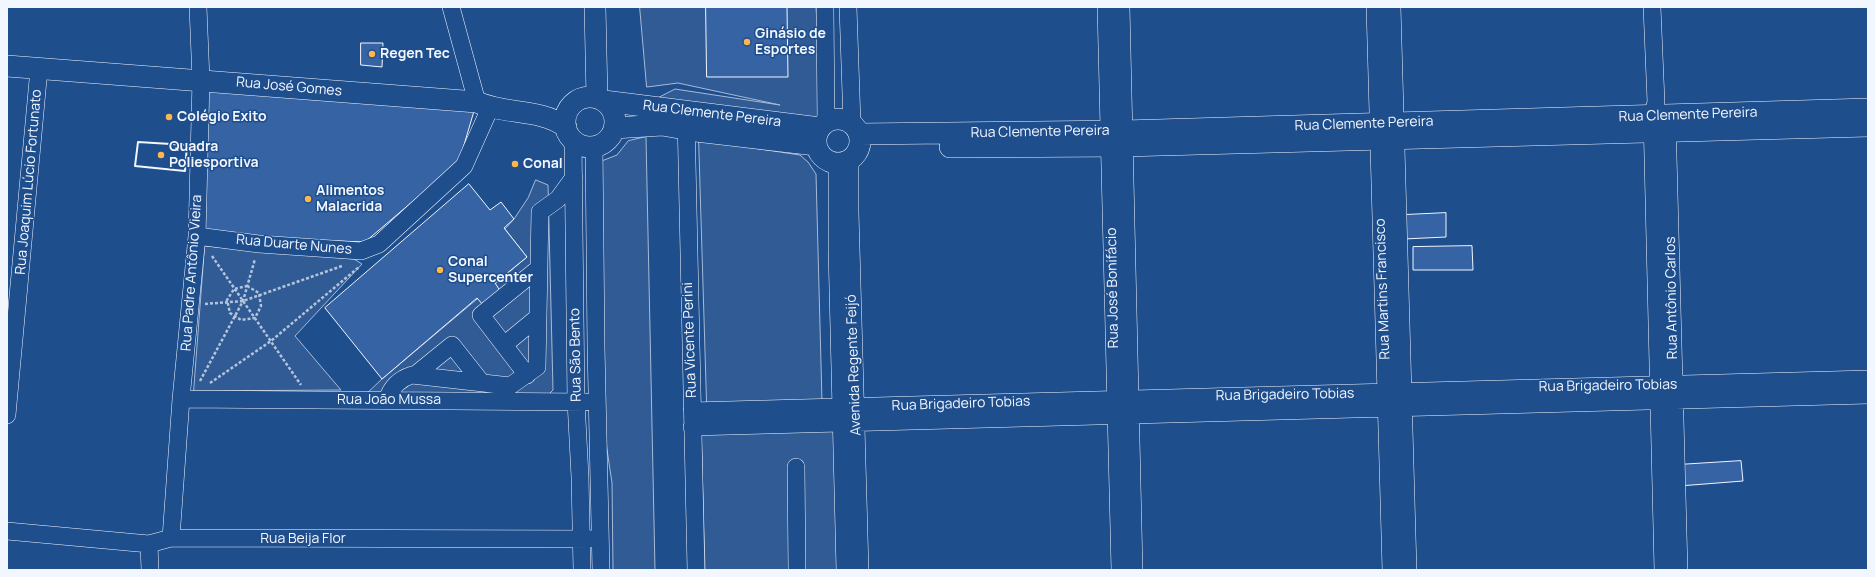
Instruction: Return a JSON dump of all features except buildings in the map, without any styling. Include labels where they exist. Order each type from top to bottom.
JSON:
[{"type":"main road","points":[[595,7],[601,100]]},
{"type":"main road","name":"Rua José Gomes","points":[[7,66],[201,80],[483,105],[539,115],[552,119],[570,133]]},
{"type":"main road","points":[[589,97],[601,100],[613,113],[614,128],[607,140],[594,146],[580,144],[570,133],[566,115],[574,102],[589,97]]},
{"type":"main road","name":"Rua Clemente Pereira","points":[[601,100],[691,121],[821,132],[836,119],[852,146],[1387,131],[1659,120],[1868,109]]},
{"type":"main road","name":"Rua Clemente Pereira","points":[[1659,120],[1868,126]]},
{"type":"main road","name":"Rua Clemente Pereira","points":[[614,128],[662,125],[691,121]]},
{"type":"main road","points":[[821,132],[824,158],[852,146]]},
{"type":"street","name":"Rua Padre Antônio Vieira","points":[[171,538],[181,399],[197,236],[201,80],[198,7]]},
{"type":"street","points":[[451,7],[483,105]]},
{"type":"street","name":"Rua José Bonifácio","points":[[1106,7],[1117,138]]},
{"type":"street","name":"Rua José Bonifácio","points":[[1120,570],[1123,407],[1117,138],[1121,7]]},
{"type":"street","name":"Rua Martins Francisco","points":[[1375,7],[1387,131],[1400,304],[1408,570]]},
{"type":"street","name":"Rua Martins Francisco","points":[[1391,570],[1383,305],[1387,131],[1392,7]]},
{"type":"street","name":"Rua Antônio Carlos","points":[[1652,7],[1659,120],[1667,393],[1680,570]]},
{"type":"street","points":[[821,132],[826,9],[848,9]]},
{"type":"street","name":"Avenida Regente Feijó","points":[[845,570],[848,415],[844,250],[852,146],[848,9]]},
{"type":"street","name":"Rua Joaquim Lúcio Fortunato","points":[[7,415],[39,69]]},
{"type":"street","name":"Rua Duarte Nunes","points":[[197,236],[259,244],[361,251],[378,244],[464,166],[483,105]]},
{"type":"street","name":"Rua Vicente Perini","points":[[691,121],[697,419],[696,570]]},
{"type":"street","name":"Rua São Bento","points":[[570,133],[574,177],[576,401],[582,570]]},
{"type":"street","name":"Rua São Bento","points":[[594,146],[597,402],[601,570]]},
{"type":"street","points":[[387,400],[390,391],[398,381],[404,377],[415,375],[510,386],[537,367],[540,212],[558,199],[574,177]]},
{"type":"street","points":[[527,375],[481,315],[539,268]]},
{"type":"street","points":[[1383,305],[1400,304]]},
{"type":"street","points":[[504,345],[538,317]]},
{"type":"street","points":[[415,375],[452,345],[482,383]]},
{"type":"street","name":"Rua Brigadeiro Tobias","points":[[1667,393],[1868,379]]},
{"type":"street","name":"Rua Antônio Carlos","points":[[1663,570],[1667,393]]},
{"type":"street","name":"Rua Brigadeiro Tobias","points":[[697,419],[1667,393],[1868,395]]},
{"type":"street","name":"Rua João Mussa","points":[[181,399],[597,402]]},
{"type":"street","name":"Rua José Bonifácio","points":[[1123,407],[1134,570]]},
{"type":"street","name":"Avenida Regente Feijó","points":[[848,415],[860,570]]},
{"type":"street","name":"Rua Vicente Perini","points":[[697,419],[705,570]]},
{"type":"street","points":[[796,467],[797,570]]},
{"type":"street","name":"Rua Beija Flor","points":[[7,531],[149,544],[171,538],[600,539]]},
{"type":"street","points":[[149,544],[150,570]]},
{"type":"path","points":[[197,236],[305,391],[306,400]]},
{"type":"path","points":[[181,399],[194,391],[243,301],[259,244]]},
{"type":"path","points":[[204,386],[271,341],[362,264]]},
{"type":"path","points":[[191,305],[243,301],[343,266]]},
{"type":"path","points":[[234,288],[248,286],[258,293],[262,306],[255,318]]},
{"type":"path","points":[[234,288],[227,300],[230,313],[241,320],[255,318]]},
{"type":"shaded area","points":[[640,7],[816,7],[822,114],[806,122],[644,105],[675,89],[780,105],[678,83],[647,87]]},
{"type":"shaded area","points":[[646,137],[655,570],[613,570],[612,483],[591,342],[599,162],[617,155],[628,141]]},
{"type":"shaded area","points":[[699,140],[800,155],[808,162],[816,174],[822,402],[707,404]]},
{"type":"shaded area","points":[[536,180],[548,185],[553,390],[547,396],[364,396],[382,379],[527,257],[505,229],[514,219],[528,198]]},
{"type":"shaded area","points":[[205,246],[354,259],[362,264],[295,336],[341,390],[194,391]]},
{"type":"shaded area","points":[[841,423],[845,570],[705,570],[701,427]]},
{"type":"wall","points":[[138,142],[187,145],[185,171],[135,166],[138,142]]},
{"type":"place","name":"Ginásio de Esportes","points":[[747,42]]},
{"type":"place","name":"Regen Tec","points":[[372,54]]},
{"type":"place","name":"Colégio Exito","points":[[169,117]]},
{"type":"place","name":"Quadra Poliesportiva","points":[[161,155]]},
{"type":"place","name":"Conal","points":[[515,164]]},
{"type":"place","name":"Alimentos Malacrida","points":[[308,199]]},
{"type":"place","name":"Conal Supercenter","points":[[440,270]]}]
